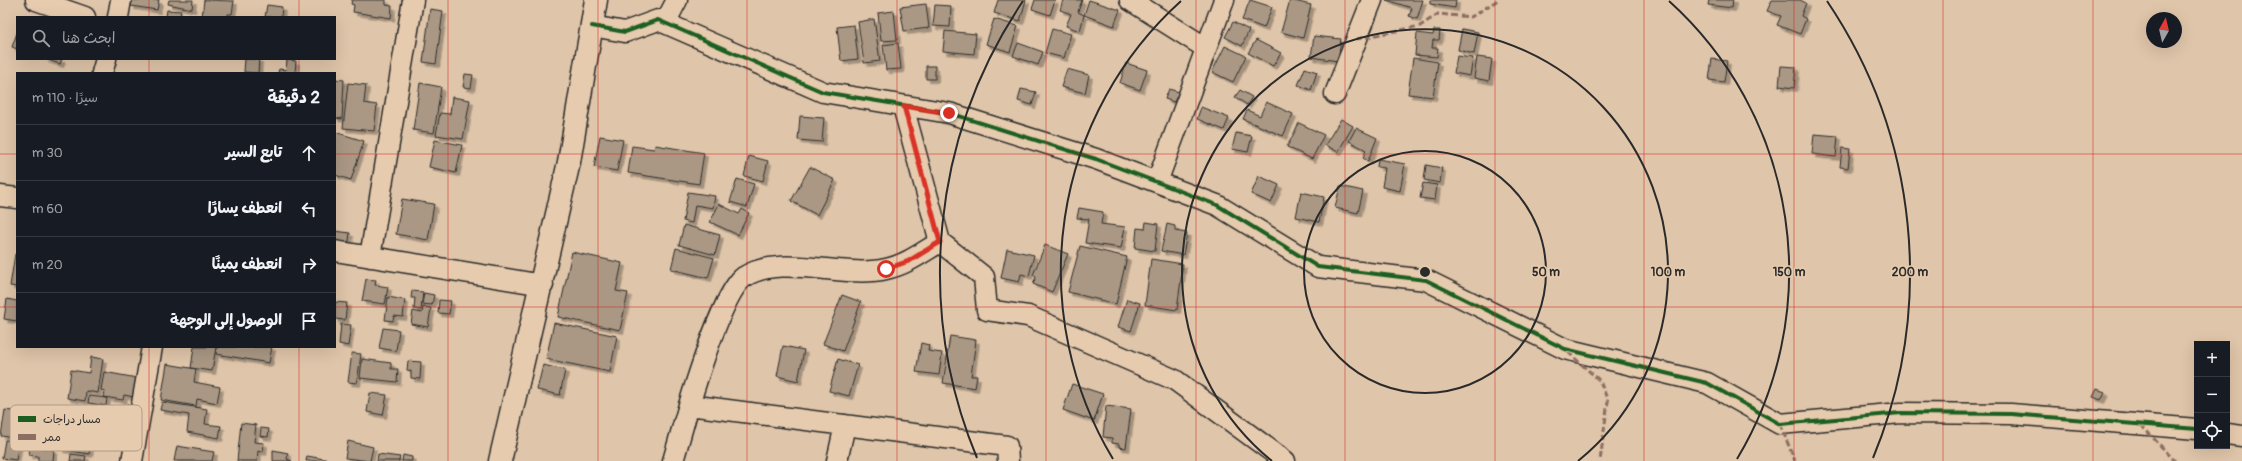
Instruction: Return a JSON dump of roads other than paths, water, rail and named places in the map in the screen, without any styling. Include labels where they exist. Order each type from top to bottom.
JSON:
[{"type":"street","points":[[36,0],[82,16]]},
{"type":"street","points":[[118,16],[120,0]]},
{"type":"street","points":[[370,257],[413,0]]},
{"type":"street","points":[[500,461],[543,285],[570,162],[596,0]]},
{"type":"street","points":[[665,23],[677,0]]},
{"type":"street","points":[[1130,0],[1206,48]]},
{"type":"street","points":[[1157,182],[1224,0]]},
{"type":"street","points":[[1335,94],[1372,0]]},
{"type":"street","points":[[592,26],[625,32],[658,20],[823,92],[949,113],[1096,159],[1217,205],[1318,267],[1426,280],[1565,349],[1707,383],[1780,424],[1901,413],[2003,414],[2194,429]]},
{"type":"street","points":[[102,72],[106,60]]},
{"type":"street","points":[[904,106],[940,242],[984,276],[987,310],[1028,316],[1175,380],[1284,461]]},
{"type":"street","points":[[0,196],[16,198]]},
{"type":"street","points":[[673,461],[704,355],[731,295],[744,278],[766,268],[868,271],[886,269],[909,261],[940,242]]},
{"type":"street","points":[[336,251],[543,285]]},
{"type":"street","points":[[142,405],[152,348]]},
{"type":"street","points":[[689,405],[1007,446],[1008,461]]},
{"type":"street","points":[[837,461],[845,425]]},
{"type":"street","points":[[2230,434],[2242,436]]},
{"type":"street","points":[[132,461],[134,451]]}]
